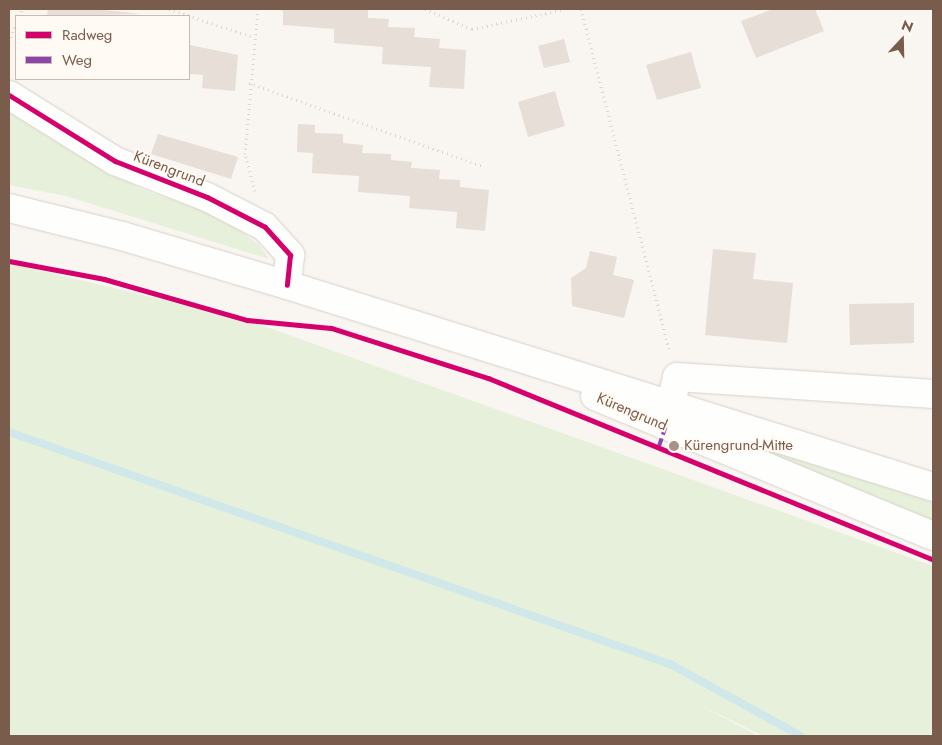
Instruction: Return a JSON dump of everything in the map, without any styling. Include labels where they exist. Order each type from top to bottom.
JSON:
[{"type":"main road","name":"Kürengrund","points":[[9,96],[116,161],[207,197],[265,227],[290,255],[287,285]]},
{"type":"main road","name":"Kürengrund","points":[[9,208],[122,236],[287,285],[469,343],[671,402],[933,487]]},
{"type":"main road","points":[[671,402],[933,394]]},
{"type":"main road","name":"Kürengrund","points":[[671,402],[933,536]]},
{"type":"path","points":[[170,9],[188,15]]},
{"type":"path","points":[[258,9],[253,36],[245,154],[265,227]]},
{"type":"path","points":[[425,9],[472,29],[565,9]]},
{"type":"path","points":[[581,9],[671,402]]},
{"type":"path","points":[[190,16],[253,36]]},
{"type":"path","points":[[9,42],[15,27]]},
{"type":"path","points":[[249,83],[482,166]]},
{"type":"green space","points":[[9,111],[141,189],[224,218],[259,245],[269,259],[66,196],[9,185]]},
{"type":"green space","points":[[9,263],[247,320],[933,566],[933,736],[763,736],[696,703],[758,736],[9,736]]},
{"type":"green space","points":[[754,442],[933,499],[933,523],[751,446]]},
{"type":"building","points":[[48,9],[95,9],[141,14],[94,15],[47,15]]},
{"type":"building","points":[[278,9],[368,9],[368,18],[389,19],[388,27],[415,28],[414,37],[440,39],[439,48],[466,50],[464,89],[429,87],[431,67],[382,64],[383,47],[334,43],[334,29],[283,25],[283,11]]},
{"type":"building","points":[[773,9],[815,9],[824,31],[756,58],[741,21]]},
{"type":"building","points":[[564,39],[570,62],[544,68],[538,46]]},
{"type":"building","points":[[190,45],[238,55],[235,91],[202,88],[203,75],[190,74]]},
{"type":"building","points":[[691,52],[701,88],[657,100],[646,65]]},
{"type":"building","points":[[555,91],[565,126],[528,137],[518,102]]},
{"type":"building","points":[[298,124],[315,125],[315,133],[343,134],[343,143],[363,145],[362,153],[391,154],[391,160],[412,162],[411,168],[440,170],[439,179],[460,180],[460,187],[489,190],[485,231],[456,228],[457,212],[409,208],[410,196],[358,192],[359,176],[312,173],[313,153],[297,152]]},
{"type":"building","points":[[158,134],[238,157],[231,179],[151,154]]},
{"type":"building","points":[[713,249],[756,253],[753,279],[793,283],[787,343],[705,335]]},
{"type":"building","points":[[590,251],[617,257],[613,275],[634,280],[624,318],[572,306],[571,278],[586,268]]},
{"type":"building","points":[[914,303],[914,343],[850,345],[849,304]]},
{"type":"waterway","points":[[9,432],[670,664],[801,736]]},
{"type":"marked path","points":[[659,446],[666,426]]},
{"type":"cycle path","points":[[9,95],[115,161],[207,197],[265,227],[290,255],[287,285]]},
{"type":"cycle path","points":[[9,261],[104,279],[247,320],[331,328],[488,378],[933,560]]},
{"type":"place","name":"Kürengrund-Mitte","points":[[674,446]]}]
